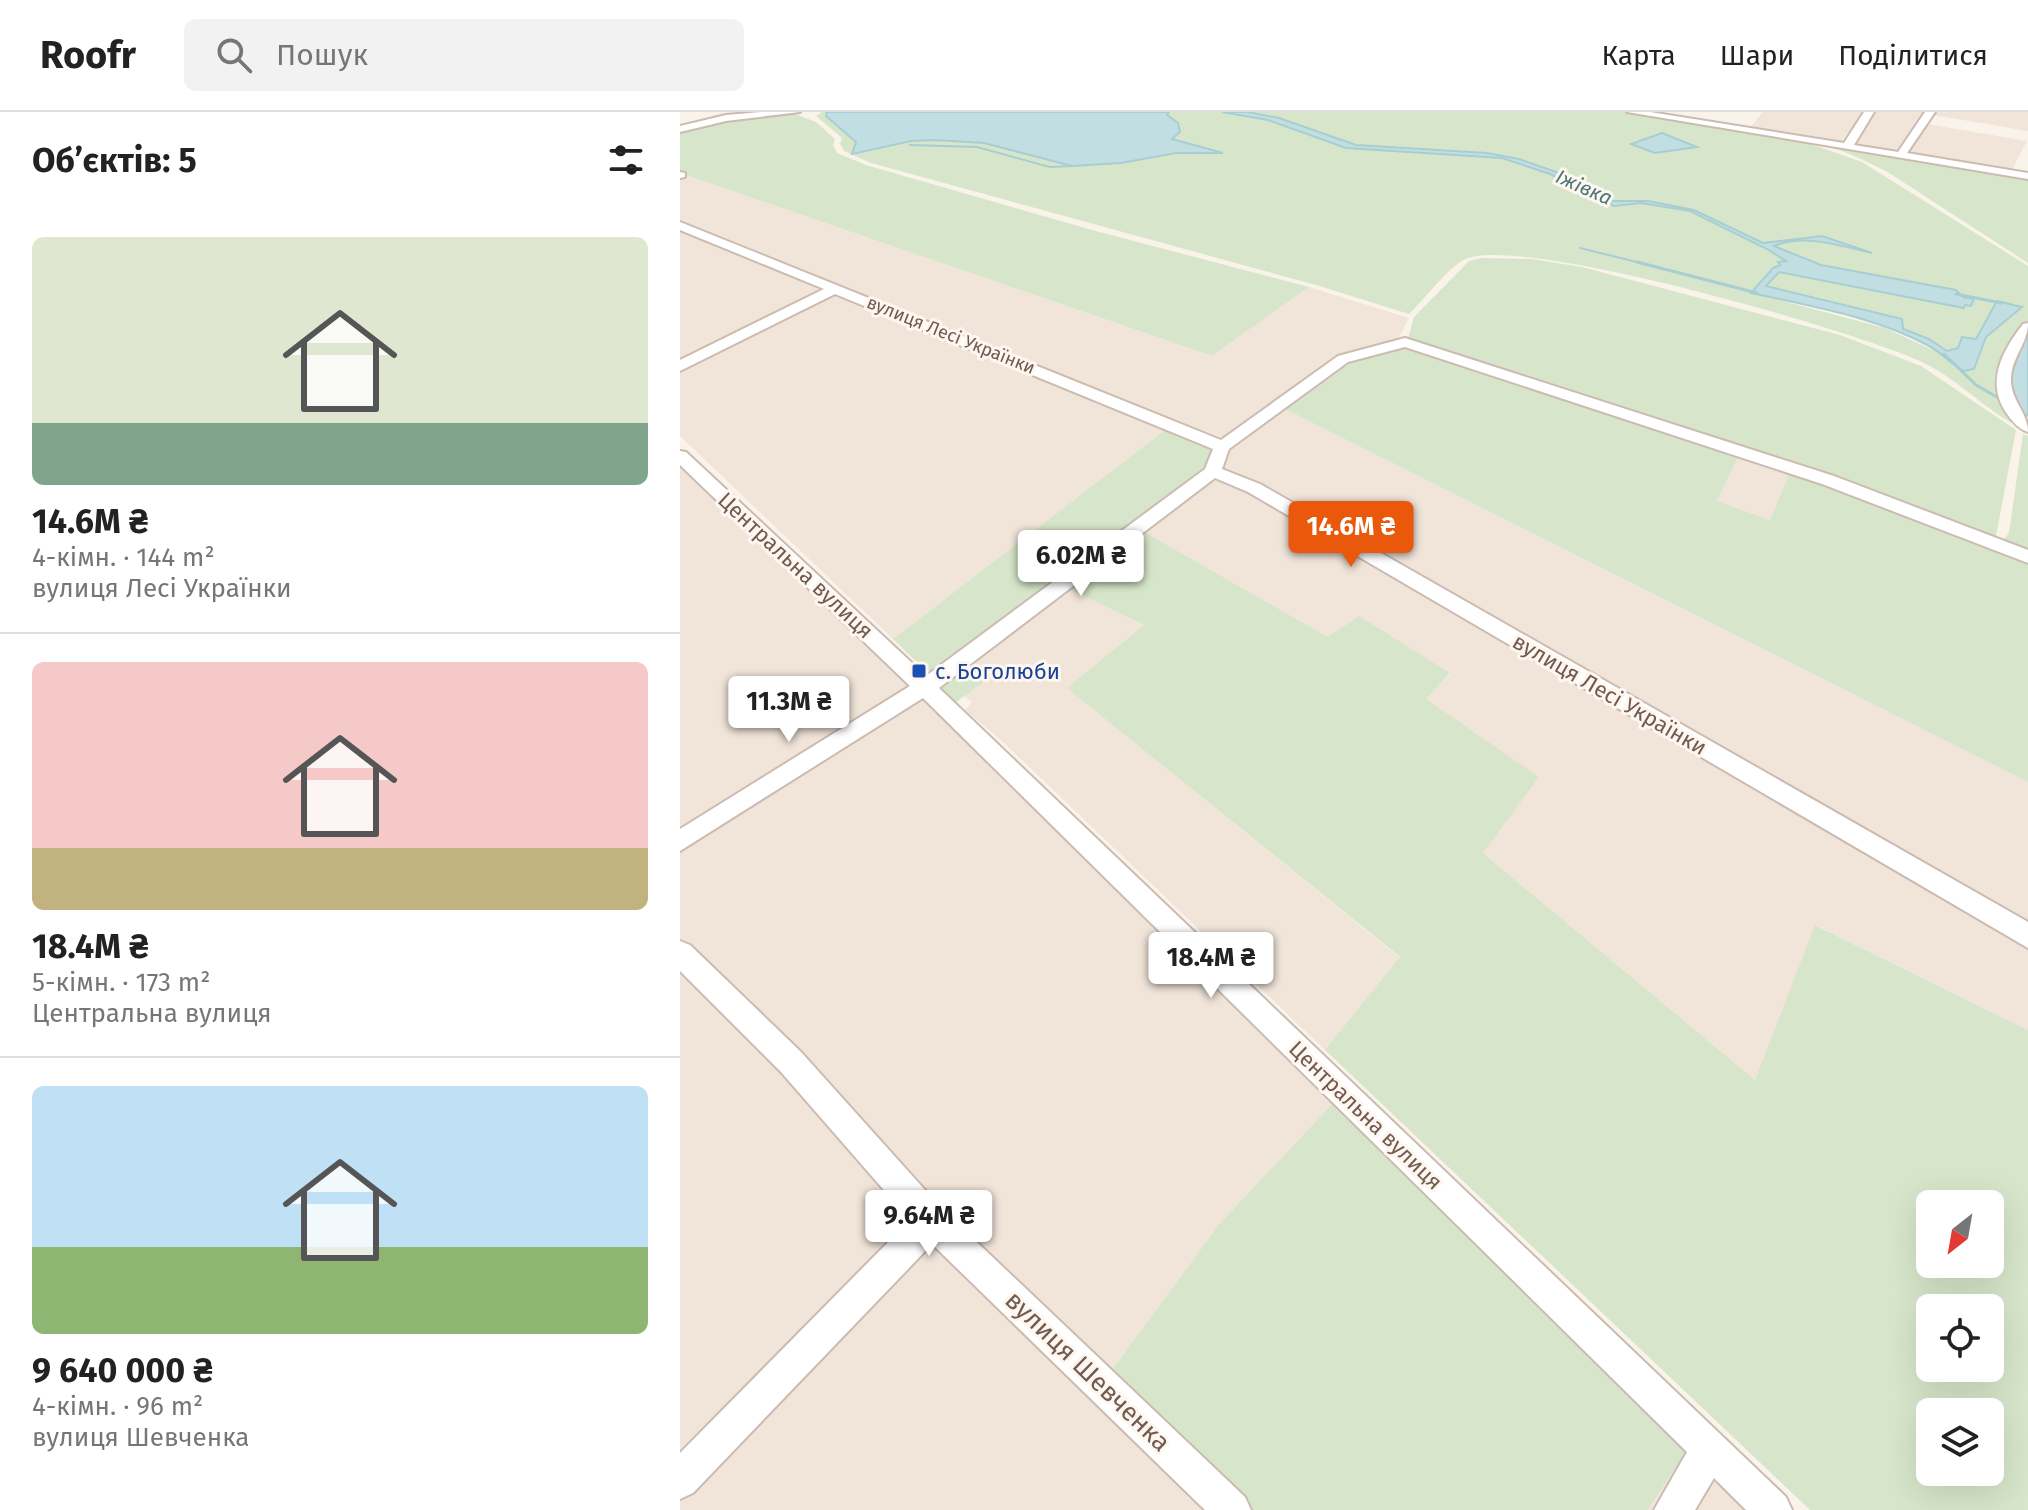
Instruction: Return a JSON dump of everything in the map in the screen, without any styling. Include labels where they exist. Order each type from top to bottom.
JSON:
[{"type":"street","points":[[680,129],[726,118],[795,112]]},
{"type":"street","points":[[1632,112],[2028,176]]},
{"type":"street","points":[[1847,147],[1869,112]]},
{"type":"street","points":[[1901,155],[1930,112]]},
{"type":"street","points":[[1741,130],[1750,119]]},
{"type":"street","name":"вулиця Лесі Українки","points":[[680,226],[1222,447]]},
{"type":"street","points":[[680,366],[793,307],[837,288]]},
{"type":"street","points":[[2028,327],[2011,346],[2002,379],[2008,404],[2028,427]]},
{"type":"street","points":[[680,841],[954,668],[1213,471],[1222,447],[1343,359],[1399,342],[1415,343],[1565,392],[1643,422],[1828,480],[2028,557]]},
{"type":"street","name":"Центральна вулиця","points":[[680,456],[923,686],[1773,1510]]},
{"type":"street","name":"вулиця Лесі Українки","points":[[1213,471],[1254,488],[2028,936]]},
{"type":"street","name":"вулиця Шевченка","points":[[680,953],[791,1062],[932,1221],[1232,1510]]},
{"type":"street","points":[[680,1480],[932,1221]]},
{"type":"street","points":[[1673,1510],[1710,1450]]},
{"type":"shaded area","points":[[1763,112],[1864,112],[1840,143],[1749,129]]},
{"type":"shaded area","points":[[1874,112],[1926,112],[1902,152],[1852,145]]},
{"type":"shaded area","points":[[1935,112],[2028,112],[2028,131],[1933,115]]},
{"type":"shaded area","points":[[1927,124],[2027,141],[2012,170],[1909,153]]},
{"type":"shaded area","points":[[680,173],[1212,356],[1309,287],[1409,318],[1397,341],[1229,440],[1177,421],[893,639],[680,436]]},
{"type":"shaded area","points":[[1283,408],[2028,782],[2028,927],[1220,469],[1228,449]]},
{"type":"shaded area","points":[[1740,453],[1791,470],[1771,521],[1717,501]]},
{"type":"shaded area","points":[[680,467],[909,688],[680,833]]},
{"type":"shaded area","points":[[1213,477],[1249,492],[2028,947],[2028,1030],[1816,925],[1756,1081],[1483,853],[1425,699],[1450,674],[1328,637],[1143,531]]},
{"type":"shaded area","points":[[1069,589],[1144,625],[1068,688],[1400,958],[1325,1050],[1002,741],[965,710],[972,702],[964,696],[984,682],[963,667]]},
{"type":"shaded area","points":[[919,695],[1334,1102],[1220,1223],[1109,1374],[1252,1510],[680,1510],[680,847]]},
{"type":"shaded area","points":[[1687,1450],[1749,1510],[1648,1510]]},
{"type":"green space","points":[[827,112],[826,116],[856,142],[853,153],[884,142],[955,140],[984,143],[1050,160],[1151,112],[1222,112],[1268,120],[1346,148],[1502,158],[1550,174],[1614,206],[1641,203],[1690,211],[1786,261],[1780,263],[1752,293],[1885,328],[1974,369],[1986,337],[2022,307],[1976,340],[1947,351],[1929,339],[1903,329],[1766,286],[1779,271],[1964,308],[1963,297],[1821,265],[1773,247],[1810,241],[1871,252],[1822,236],[1763,243],[1694,210],[1648,201],[1612,201],[1559,173],[1519,159],[1356,145],[1279,118],[1248,112],[1626,112],[1799,140],[1862,162],[2028,266],[2028,323],[2007,345],[2002,359],[2017,421],[2028,431],[1926,364],[1836,331],[1693,290],[1552,260],[1499,255],[1466,259],[1459,263],[1409,314],[1316,285],[871,163],[844,151],[840,144],[842,138],[816,116]]},
{"type":"green space","points":[[795,114],[816,122],[835,139],[833,145],[837,153],[866,165],[1092,230],[1309,287],[1212,356],[680,173],[680,132],[726,120]]},
{"type":"green space","points":[[1815,142],[2028,177],[2028,263],[1886,171]]},
{"type":"green space","points":[[1482,258],[1532,259],[1582,267],[1840,335],[1921,366],[2016,430],[1996,536],[1991,540],[1408,338],[1414,317],[1469,261]]},
{"type":"green space","points":[[1400,344],[1740,453],[1717,501],[1770,520],[1791,470],[2028,560],[2028,782],[1283,408],[1345,361]]},
{"type":"green space","points":[[1169,427],[1212,445],[1215,456],[1206,472],[947,665],[927,672],[893,639]]},
{"type":"green space","points":[[2023,434],[2028,436],[2028,555],[2001,543],[2009,533]]},
{"type":"green space","points":[[1143,531],[1328,637],[1359,616],[1450,673],[1426,699],[1539,777],[1483,853],[1755,1080],[1815,925],[2028,1030],[2028,1510],[1810,1510],[1325,1050],[1400,957],[1067,688],[1144,625],[1069,589]]},
{"type":"green space","points":[[963,667],[984,682],[955,703],[939,685]]},
{"type":"green space","points":[[1334,1102],[1687,1450],[1648,1510],[1252,1510],[1109,1374],[1220,1223]]},
{"type":"water","points":[[827,112],[1169,112],[1167,115],[1178,123],[1180,132],[1172,139],[1223,153],[1176,153],[1121,163],[1072,166],[984,143],[934,140],[911,141],[852,154],[856,142],[826,116]]},
{"type":"water","points":[[1222,112],[1248,112],[1279,118],[1356,145],[1487,153],[1519,159],[1559,173],[1612,201],[1648,201],[1694,210],[1763,243],[1822,236],[1872,253],[1811,241],[1774,246],[1821,265],[1956,290],[1963,297],[1974,299],[1971,306],[1965,305],[1964,308],[1779,272],[1766,286],[1902,319],[1903,329],[1929,339],[1947,351],[1958,348],[1962,337],[1976,339],[1997,301],[2022,307],[1986,337],[1974,369],[1964,371],[1929,346],[1887,327],[1751,293],[1773,268],[1780,265],[1778,262],[1786,261],[1690,211],[1641,203],[1614,206],[1550,174],[1502,158],[1346,148],[1268,120]]},
{"type":"water","points":[[1662,133],[1697,147],[1655,153],[1631,144]]},
{"type":"water","points":[[2028,333],[2028,416],[2014,406],[2007,376],[2017,348]]},
{"type":"waterway","points":[[910,145],[977,147],[1050,167],[1072,166]]},
{"type":"waterway","points":[[1580,248],[1640,263]]},
{"type":"waterway","points":[[1640,263],[1645,264]]},
{"type":"waterway","points":[[1640,263],[1757,293]]},
{"type":"waterway","name":"Іжівка","points":[[1956,294],[2001,303]]},
{"type":"waterway","points":[[1944,354],[1976,385],[2002,400]]},
{"type":"place","name":"с. Боголюби","points":[[919,671]]}]
